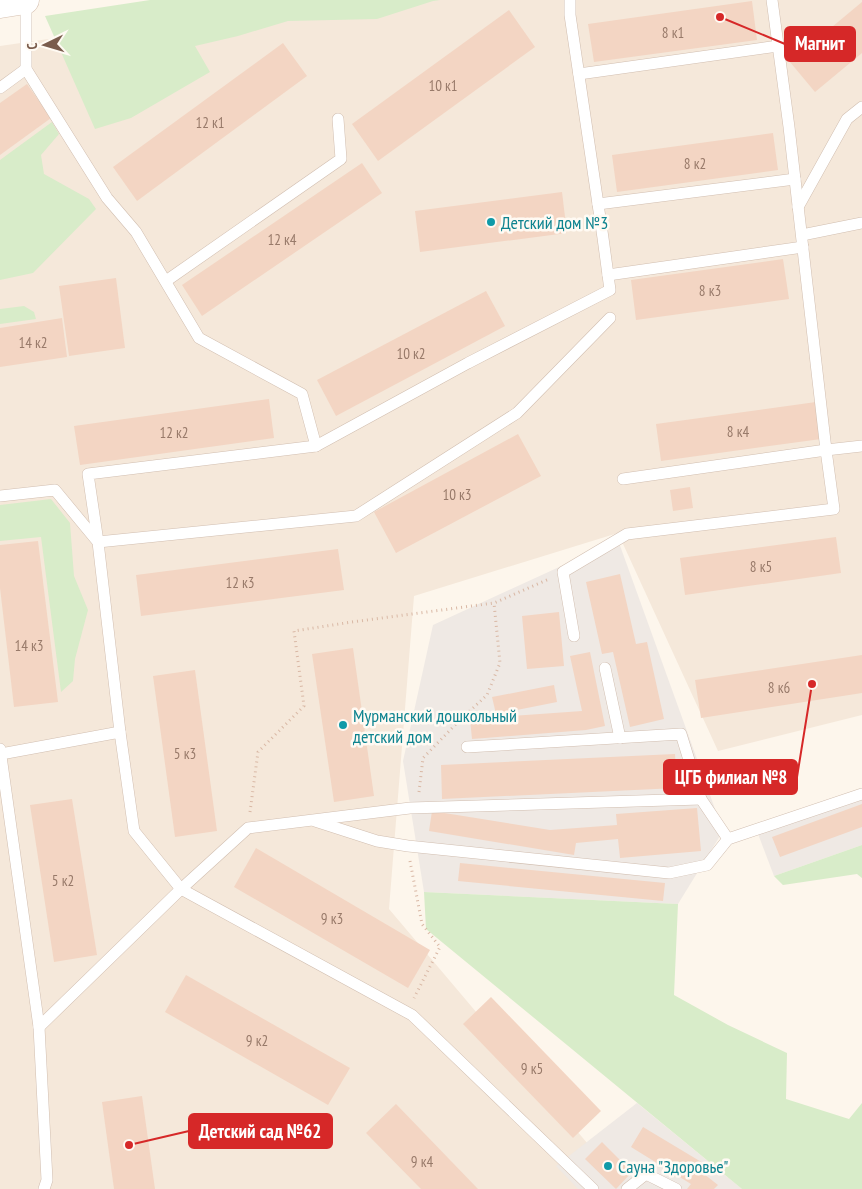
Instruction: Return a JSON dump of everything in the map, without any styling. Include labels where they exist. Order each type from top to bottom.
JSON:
[{"type":"street","points":[[0,4],[26,0]]},
{"type":"lane","points":[[26,0],[26,69],[107,198],[136,232],[200,338],[302,394],[316,446]]},
{"type":"lane","points":[[572,0],[570,16],[610,290],[468,363],[316,446],[88,474],[134,831],[181,889],[412,1015],[593,1189]]},
{"type":"lane","points":[[574,636],[563,572],[627,534],[834,509],[772,0]]},
{"type":"lane","points":[[579,74],[778,46]]},
{"type":"lane","points":[[0,88],[26,69]]},
{"type":"lane","points":[[798,208],[847,120],[862,107]]},
{"type":"lane","points":[[166,281],[341,158],[338,119]]},
{"type":"lane","points":[[598,204],[795,179]]},
{"type":"lane","points":[[608,274],[802,241],[862,223]]},
{"type":"lane","points":[[98,542],[356,516],[517,413],[610,318]]},
{"type":"lane","points":[[623,479],[862,446]]},
{"type":"lane","points":[[0,496],[55,490],[98,542]]},
{"type":"lane","points":[[605,668],[620,738]]},
{"type":"lane","points":[[44,1189],[48,1180],[39,1027],[0,752],[120,732]]},
{"type":"lane","points":[[467,747],[681,734],[701,799],[728,839]]},
{"type":"lane","points":[[311,820],[377,841],[408,846],[669,873],[707,865],[728,839],[862,794]]},
{"type":"lane","points":[[39,1027],[181,889],[248,828],[410,808],[701,799]]},
{"type":"lane","points":[[627,1189],[646,1174],[676,1189]]},
{"type":"path","points":[[248,828],[258,752],[304,706],[294,631],[494,603],[563,572]]},
{"type":"path","points":[[410,808],[419,795],[423,758],[487,695],[500,663],[494,603]]},
{"type":"path","points":[[407,1012],[440,947],[422,924],[408,846]]},
{"type":"shaded area","points":[[318,0],[862,0],[862,715],[718,751],[618,533],[414,596],[389,909],[626,1189],[0,1189],[0,46]]},
{"type":"shaded area","points":[[618,540],[723,831],[678,904],[424,892],[403,761],[433,625]]},
{"type":"shaded area","points":[[862,790],[862,845],[774,876],[755,826]]},
{"type":"shaded area","points":[[637,1103],[742,1189],[578,1189],[556,1166]]},
{"type":"green space","points":[[150,0],[440,0],[377,19],[288,21],[238,36],[195,46],[210,72],[131,118],[95,129],[45,16]]},
{"type":"green space","points":[[52,122],[59,134],[41,155],[44,174],[89,199],[96,209],[33,273],[0,280],[0,160]]},
{"type":"green space","points":[[24,306],[34,312],[36,319],[0,324],[0,309]]},
{"type":"green space","points":[[51,499],[70,523],[74,576],[88,610],[75,659],[73,681],[61,692],[41,537],[0,541],[0,505]]},
{"type":"green space","points":[[862,845],[862,878],[857,874],[783,885],[774,876]]},
{"type":"green space","points":[[424,892],[678,904],[674,995],[728,1025],[787,1053],[786,1099],[849,1119],[862,1103],[862,1189],[742,1189],[426,929]]},
{"type":"building","points":[[752,1],[757,40],[594,62],[588,24]]},
{"type":"building","points":[[862,2],[862,53],[815,92],[790,62]]},
{"type":"building","points":[[509,10],[535,47],[378,161],[352,124]]},
{"type":"building","points":[[283,43],[307,76],[137,201],[113,167]]},
{"type":"building","points":[[27,84],[51,118],[0,155],[0,103]]},
{"type":"building","points":[[773,133],[778,170],[617,192],[612,155]]},
{"type":"building","points":[[362,163],[382,193],[202,316],[182,285]]},
{"type":"building","name":"Детский дом №3","points":[[562,192],[567,233],[420,252],[415,211]]},
{"type":"building","points":[[783,259],[789,299],[636,320],[631,280]]},
{"type":"building","points":[[116,278],[125,348],[69,356],[59,286]]},
{"type":"building","points":[[486,291],[505,326],[336,416],[317,380]]},
{"type":"building","points":[[62,318],[67,357],[0,367],[0,328]]},
{"type":"building","points":[[269,399],[274,438],[80,465],[74,426]]},
{"type":"building","points":[[816,402],[821,439],[661,461],[656,424]]},
{"type":"building","points":[[518,434],[541,476],[396,553],[374,512]]},
{"type":"building","points":[[690,487],[693,508],[673,511],[670,490]]},
{"type":"building","points":[[836,537],[841,573],[685,595],[680,558]]},
{"type":"building","points":[[38,541],[58,702],[14,707],[0,588],[0,545]]},
{"type":"building","points":[[338,549],[344,590],[141,616],[136,575]]},
{"type":"building","points":[[620,574],[636,644],[647,642],[664,719],[630,727],[613,652],[602,654],[586,582]]},
{"type":"building","points":[[559,612],[564,666],[527,669],[522,616]]},
{"type":"building","name":"Мурманский дошкольный детский дом","points":[[353,648],[374,796],[334,802],[312,654]]},
{"type":"building","points":[[590,652],[605,726],[586,730],[472,739],[470,719],[582,711],[570,656]]},
{"type":"building","points":[[862,655],[862,693],[701,718],[695,680]]},
{"type":"building","points":[[195,670],[217,831],[175,837],[153,676]]},
{"type":"building","points":[[554,685],[557,702],[496,714],[492,697]]},
{"type":"building","points":[[675,754],[677,788],[442,799],[441,765]]},
{"type":"building","points":[[72,799],[97,955],[54,962],[30,805]]},
{"type":"building","points":[[862,804],[862,827],[780,857],[772,837]]},
{"type":"building","points":[[697,808],[701,851],[620,858],[618,839],[576,843],[574,855],[429,831],[432,811],[550,830],[617,825],[616,814]]},
{"type":"building","points":[[256,848],[430,950],[408,988],[234,887]]},
{"type":"building","points":[[460,863],[665,883],[663,901],[458,881]]},
{"type":"building","points":[[186,975],[350,1068],[328,1105],[165,1012]]},
{"type":"building","points":[[491,997],[601,1111],[573,1138],[463,1024]]},
{"type":"building","points":[[142,1096],[155,1189],[114,1189],[102,1102]]},
{"type":"building","points":[[396,1104],[478,1189],[421,1189],[366,1133]]},
{"type":"building","points":[[643,1127],[708,1166],[704,1174],[718,1185],[714,1189],[687,1189],[691,1184],[631,1147]]},
{"type":"building","name":"Сауна \"Здоровье\"","points":[[602,1142],[632,1172],[616,1189],[585,1159]]},
{"type":"place","name":"Магнит","points":[[720,17]]},
{"type":"place","name":"Детский дом №3","points":[[491,222]]},
{"type":"place","name":"ЦГБ филиал №8","points":[[812,684]]},
{"type":"place","name":"Мурманский дошкольный детский дом","points":[[343,725]]},
{"type":"place","name":"Детский сад №62","points":[[129,1145]]},
{"type":"place","name":"Сауна \"Здоровье\"","points":[[608,1166]]}]
